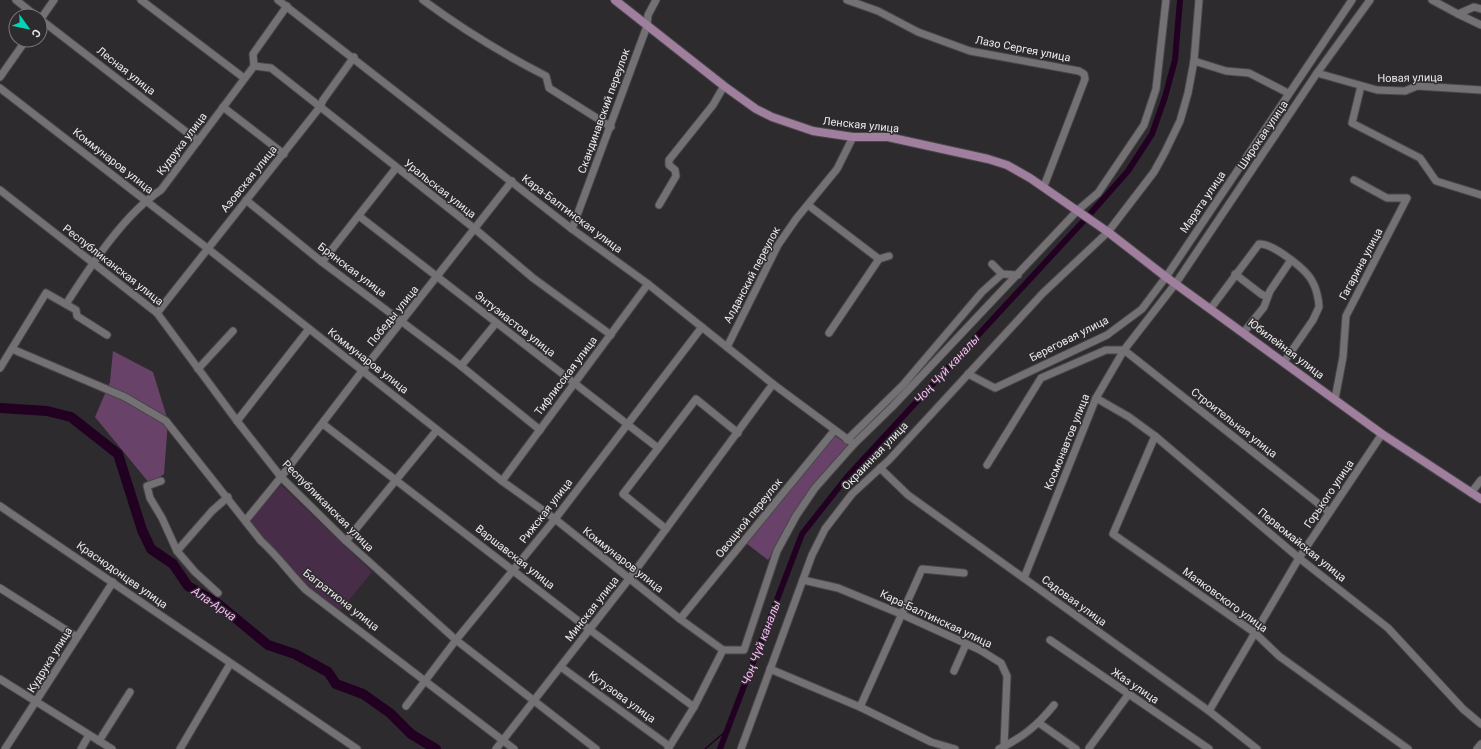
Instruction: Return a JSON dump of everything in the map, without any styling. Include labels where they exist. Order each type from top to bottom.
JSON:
[{"type":"main road","name":"Ленская улица","points":[[615,0],[724,86],[756,109],[787,124],[813,131],[888,138],[988,159],[1007,165],[1044,186],[1080,211]]},
{"type":"main road","name":"Юбилейная улица","points":[[1080,211],[1166,277],[1211,308],[1382,434],[1481,499]]},
{"type":"street","points":[[16,0],[26,8]]},
{"type":"street","points":[[48,9],[54,0]]},
{"type":"street","points":[[141,0],[244,78]]},
{"type":"street","name":"Кара-Балтинская улица","points":[[278,0],[354,57],[572,229],[648,284],[773,384],[850,442]]},
{"type":"street","points":[[423,0],[452,22],[504,54],[546,76],[549,88],[611,127]]},
{"type":"street","name":"Скандинавский переулок","points":[[572,229],[611,127],[647,26],[648,15],[656,0]]},
{"type":"street","name":"Лазо Сергея улица","points":[[847,0],[878,11],[918,32],[970,51],[1079,71],[1084,74],[1085,79],[1044,186]]},
{"type":"street","points":[[850,442],[893,406],[1098,193],[1144,125],[1156,89],[1166,0]]},
{"type":"street","points":[[1107,231],[1154,172],[1180,122],[1194,61],[1199,0]]},
{"type":"street","name":"Марата улица","points":[[1166,277],[1288,93],[1352,0]]},
{"type":"street","name":"Широкая улица","points":[[1176,283],[1317,73],[1370,0]]},
{"type":"street","points":[[1432,0],[1481,25]]},
{"type":"street","name":"Кудрука улица","points":[[66,304],[92,263],[145,200],[161,190],[254,66],[253,54],[287,6]]},
{"type":"street","points":[[1458,14],[1474,7],[1481,9]]},
{"type":"street","name":"Лесная улица","points":[[48,26],[198,141]]},
{"type":"street","points":[[0,77],[20,48]]},
{"type":"street","name":"Азовская улица","points":[[157,313],[207,248],[284,154],[320,107],[323,100],[354,57]]},
{"type":"street","points":[[1194,61],[1203,62],[1226,71],[1249,73],[1288,93]]},
{"type":"street","name":"Уральская улица","points":[[254,66],[271,68],[533,278],[611,335]]},
{"type":"street","name":"Новая улица","points":[[1317,73],[1377,90],[1405,91],[1417,86],[1481,90]]},
{"type":"street","points":[[659,205],[676,176],[675,170],[669,165],[669,160],[714,105],[724,86]]},
{"type":"street","points":[[1361,86],[1352,123],[1420,158],[1436,181],[1481,195]]},
{"type":"street","name":"Коммунаров улица","points":[[0,88],[207,248],[308,329],[363,370],[502,481],[555,520],[680,619],[723,650]]},
{"type":"street","points":[[223,107],[284,154]]},
{"type":"street","name":"Алданский переулок","points":[[727,347],[778,245],[837,169],[854,136]]},
{"type":"street","points":[[322,262],[396,168]]},
{"type":"street","name":"Гагарина улица","points":[[1335,400],[1343,356],[1346,316],[1407,198],[1387,198],[1354,180]]},
{"type":"street","name":"Победы улица","points":[[246,520],[323,424],[363,370],[438,278],[512,181]]},
{"type":"street","name":"Республиканская улица","points":[[0,190],[157,313],[237,421],[281,477],[346,541],[456,640],[596,749]]},
{"type":"street","name":"Брянская улица","points":[[246,200],[322,262],[461,366],[540,430]]},
{"type":"street","points":[[808,205],[879,259]]},
{"type":"street","name":"Энтузиастов улица","points":[[359,216],[658,448]]},
{"type":"street","name":"Окраинная улица","points":[[741,749],[812,555],[825,530],[852,494],[880,468],[1043,293],[1107,231]]},
{"type":"street","points":[[1211,308],[1259,244],[1266,244],[1291,260],[1312,280],[1319,307],[1313,320],[1284,362]]},
{"type":"street","points":[[829,333],[879,259],[889,256]]},
{"type":"street","points":[[1244,332],[1264,307],[1267,297],[1291,260]]},
{"type":"street","points":[[992,264],[1002,274],[1018,275]]},
{"type":"street","points":[[668,747],[694,707],[723,650],[744,650],[777,551],[796,516],[850,442],[903,384],[982,292],[1002,274]]},
{"type":"street","points":[[1235,274],[1267,297]]},
{"type":"street","name":"Береговая улица","points":[[968,374],[995,388],[1106,335],[1142,309],[1166,277]]},
{"type":"street","name":"Космонавтов улица","points":[[1024,578],[1096,398],[1124,350],[1176,283]]},
{"type":"street","name":"Тифлисская улица","points":[[502,481],[648,284]]},
{"type":"street","points":[[0,368],[46,293],[76,310],[77,316],[107,335]]},
{"type":"street","points":[[461,366],[496,323]]},
{"type":"street","name":"Рижская улица","points":[[406,706],[456,640],[555,520],[626,424],[702,327]]},
{"type":"street","points":[[237,421],[308,329]]},
{"type":"street","points":[[198,369],[233,331]]},
{"type":"street","name":"Багратиона улица","points":[[12,349],[125,397],[166,421],[262,541],[306,590],[426,680],[514,749]]},
{"type":"street","name":"Береговая улица","points":[[987,465],[1041,378],[1106,350],[1124,350]]},
{"type":"street","name":"Строительная улица","points":[[1124,350],[1329,512]]},
{"type":"street","name":"Минская улица","points":[[496,749],[629,579],[773,384]]},
{"type":"street","name":"Первомайская улица","points":[[1096,398],[1129,417],[1155,436],[1300,558],[1388,628],[1463,709],[1481,724]]},
{"type":"street","points":[[666,529],[623,494],[696,399],[738,433]]},
{"type":"street","name":"Варшавская улица","points":[[323,424],[590,630],[694,707]]},
{"type":"street","points":[[346,541],[437,430]]},
{"type":"street","name":"Овощной переулок","points":[[680,619],[834,431]]},
{"type":"street","name":"Горького улица","points":[[1209,711],[1300,558],[1382,434]]},
{"type":"street","name":"Маяковского улица","points":[[1155,436],[1113,534],[1255,633],[1279,656],[1408,749]]},
{"type":"street","name":"Садовая улица","points":[[880,468],[908,495],[1209,711],[1257,749]]},
{"type":"street","points":[[1471,493],[1481,480]]},
{"type":"street","points":[[161,481],[147,486],[150,498],[177,551],[195,572],[218,593]]},
{"type":"street","points":[[177,551],[212,511],[228,498]]},
{"type":"street","name":"Краснодонцев улица","points":[[0,506],[357,749]]},
{"type":"street","points":[[860,707],[922,568],[964,573]]},
{"type":"street","name":"Кара-Балтинская улица","points":[[803,580],[838,588],[902,614],[966,644],[1001,663],[1007,676],[1001,748]]},
{"type":"street","name":"Кудрука улица","points":[[5,749],[37,702],[113,582]]},
{"type":"street","points":[[0,588],[77,637]]},
{"type":"street","name":"Жаз улица","points":[[1050,640],[1128,695],[1209,749]]},
{"type":"street","points":[[954,671],[966,644]]},
{"type":"street","points":[[180,749],[230,664]]},
{"type":"street","name":"Кутузова улица","points":[[561,667],[668,747]]},
{"type":"street","points":[[770,669],[860,707],[931,742],[955,749]]},
{"type":"street","points":[[0,680],[112,749]]},
{"type":"street","points":[[99,741],[130,692]]},
{"type":"street","points":[[1087,749],[1128,695]]},
{"type":"street","points":[[1001,748],[1022,736],[1039,723],[1054,705]]},
{"type":"street","points":[[1039,723],[1076,749]]},
{"type":"street","points":[[81,749],[89,735]]},
{"type":"street","points":[[1477,749],[1481,744]]},
{"type":"shaded area","points":[[113,351],[153,372],[168,421],[164,474],[150,484],[95,417],[110,382]]},
{"type":"shaded area","points":[[834,435],[848,445],[813,486],[768,560],[746,543]]},
{"type":"shaded area","points":[[281,485],[372,572],[339,612],[304,585],[249,521]]},
{"type":"waterway","name":"Чоң Чүй каналы","points":[[720,749],[802,534],[847,477],[1128,171],[1152,134],[1165,97],[1175,60],[1180,0]]},
{"type":"waterway","name":"Ала-Арча","points":[[0,408],[47,411],[71,417],[118,454],[142,530],[151,549],[173,564],[188,586],[217,603],[268,645],[295,654],[328,672],[336,684],[363,694],[390,713],[411,734],[436,749]]},
{"type":"waterway","points":[[705,749],[727,730]]}]
